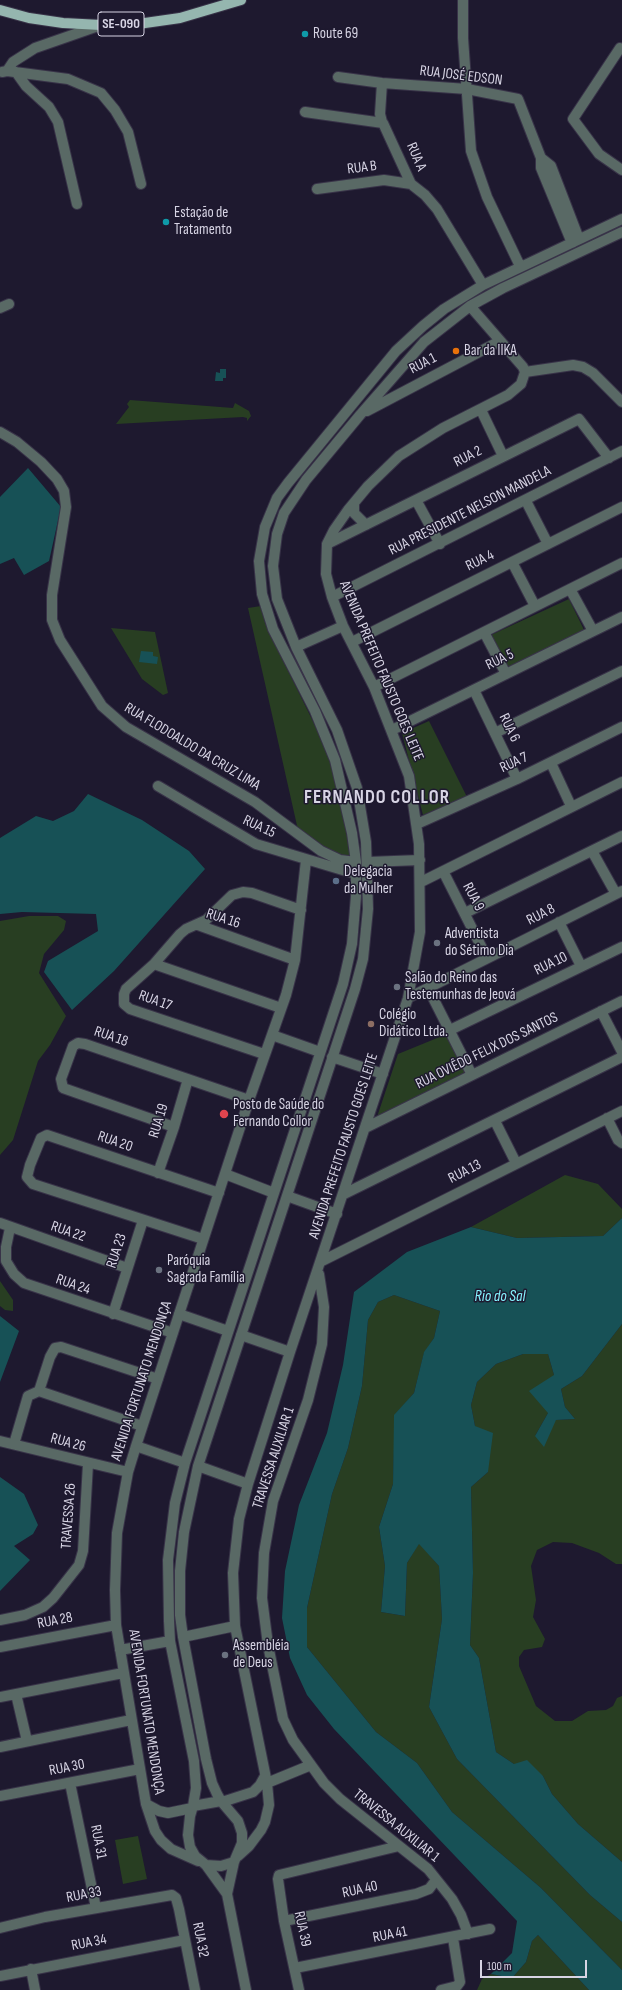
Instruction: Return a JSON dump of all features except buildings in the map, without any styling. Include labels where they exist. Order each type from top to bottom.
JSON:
[{"type":"main road","name":"SE-090","points":[[0,10],[43,21],[101,25],[138,24],[180,18],[240,0]]},
{"type":"street","points":[[463,0],[463,38],[469,131],[475,163],[492,209],[520,266]]},
{"type":"street","points":[[7,72],[13,62],[28,52],[101,25]]},
{"type":"street","points":[[620,48],[573,119],[599,154],[622,170]]},
{"type":"street","points":[[7,72],[68,79],[101,93],[115,110],[128,132],[141,184]]},
{"type":"street","points":[[7,72],[26,86],[49,107],[58,122],[77,204]]},
{"type":"street","name":"RUA JOSÉ EDSON","points":[[338,77],[382,83],[467,89],[518,99],[541,158],[551,166],[575,241]]},
{"type":"street","points":[[305,112],[382,122],[380,114],[382,83]]},
{"type":"street","name":"RUA A","points":[[382,122],[390,133],[411,184],[425,195],[443,216],[483,285]]},
{"type":"street","name":"RUA B","points":[[317,189],[384,180],[411,184]]},
{"type":"street","points":[[227,1894],[206,1865],[195,1856],[190,1847],[188,1830],[196,1788],[194,1761],[170,1641],[167,1601],[168,1560],[175,1503],[184,1463],[348,965],[355,913],[356,862],[350,818],[334,760],[314,711],[273,629],[263,599],[259,572],[260,553],[265,527],[278,498],[332,429],[402,346],[444,309],[483,285],[520,266],[622,219]]},
{"type":"street","points":[[597,231],[602,241]]},
{"type":"street","points":[[246,1990],[227,1894],[234,1860],[242,1842],[242,1834],[238,1821],[222,1802],[209,1775],[183,1637],[180,1595],[181,1558],[189,1504],[198,1466],[360,971],[366,930],[368,862],[364,824],[351,766],[337,730],[296,647],[275,592],[273,566],[277,534],[284,513],[293,498],[360,414],[424,342],[470,306],[516,282],[622,232]]},
{"type":"street","points":[[470,306],[518,361],[525,372],[573,365],[584,366],[622,402]]},
{"type":"street","name":"RUA 1","points":[[360,414],[500,342]]},
{"type":"street","name":"AVENIDA PREFEITO FAUSTO GOES LEITE","points":[[234,1860],[254,1840],[265,1822],[269,1805],[266,1780],[235,1626],[234,1558],[239,1519],[248,1484],[290,1352],[322,1261],[408,998],[419,937],[421,882],[420,860],[417,824],[409,776],[374,686],[343,626],[332,597],[326,574],[327,544],[340,520],[387,466],[410,448],[443,428],[481,410],[516,390],[523,382],[525,372]]},
{"type":"street","points":[[481,410],[503,456]]},
{"type":"street","name":"RUA 2","points":[[327,544],[579,419],[610,458]]},
{"type":"street","points":[[332,429],[342,437]]},
{"type":"street","name":"RUA FLODOALDO DA CRUZ LIMA","points":[[0,432],[17,442],[41,462],[57,479],[64,491],[66,507],[52,595],[52,620],[60,640],[102,706],[126,727],[255,802],[321,851],[340,860],[356,862]]},
{"type":"street","name":"RUA PRESIDENTE NELSON MANDELA","points":[[332,597],[526,501],[622,451]]},
{"type":"street","points":[[416,500],[440,544]]},
{"type":"street","points":[[526,501],[548,544]]},
{"type":"street","points":[[354,503],[354,513],[366,525]]},
{"type":"street","name":"RUA 4","points":[[352,642],[622,507]]},
{"type":"street","points":[[512,562],[535,606]]},
{"type":"street","points":[[374,686],[622,563]]},
{"type":"street","points":[[570,589],[593,631]]},
{"type":"street","name":"RUA 5","points":[[392,730],[622,617]]},
{"type":"street","points":[[296,647],[343,626]]},
{"type":"street","points":[[484,632],[506,674]]},
{"type":"street","points":[[495,733],[622,672]]},
{"type":"street","name":"RUA 6","points":[[474,690],[517,779]]},
{"type":"street","name":"RUA 7","points":[[417,824],[551,763],[622,727]]},
{"type":"street","points":[[551,763],[571,806]]},
{"type":"street","points":[[421,882],[571,806],[622,782]]},
{"type":"street","name":"RUA 15","points":[[158,786],[252,842],[306,860],[356,874]]},
{"type":"street","points":[[465,913],[622,836]]},
{"type":"street","points":[[592,851],[619,892]]},
{"type":"street","name":"AVENIDA FORTUNATO MENDONÇA","points":[[193,1807],[168,1813],[159,1811],[146,1804],[116,1625],[115,1590],[117,1533],[128,1472],[142,1426],[264,1054],[281,1008],[295,960],[306,860]]},
{"type":"street","points":[[368,862],[420,860]]},
{"type":"street","name":"RUA 9","points":[[443,871],[487,958]]},
{"type":"street","points":[[198,925],[206,920],[232,895],[243,892],[252,893],[301,910]]},
{"type":"street","name":"RUA 8","points":[[408,998],[619,892]]},
{"type":"street","points":[[558,922],[581,966]]},
{"type":"street","name":"RUA 16","points":[[154,964],[180,934],[186,929],[198,925],[295,960]]},
{"type":"street","name":"RUA 10","points":[[450,1030],[622,946]]},
{"type":"street","points":[[154,964],[281,1008]]},
{"type":"street","name":"RUA 17","points":[[154,964],[125,992],[123,998],[127,1008],[264,1054]]},
{"type":"street","points":[[348,965],[360,971]]},
{"type":"street","points":[[428,988],[472,1075]]},
{"type":"street","name":"RUA OVIÊDO FELIX DOS SANTOS","points":[[365,1128],[622,1001]]},
{"type":"street","points":[[601,1011],[622,1052]]},
{"type":"street","points":[[272,1035],[320,1052]]},
{"type":"street","name":"RUA 18","points":[[174,1127],[66,1090],[62,1087],[61,1079],[73,1046],[78,1042],[249,1100]]},
{"type":"street","points":[[344,1194],[495,1121],[622,1056]]},
{"type":"street","points":[[332,1057],[383,1074]]},
{"type":"street","name":"RUA 19","points":[[158,1173],[174,1127],[188,1079]]},
{"type":"street","name":"RUA 13","points":[[322,1261],[622,1111]]},
{"type":"street","points":[[607,1118],[618,1140],[622,1143]]},
{"type":"street","points":[[495,1121],[516,1163]]},
{"type":"street","name":"RUA 20","points":[[143,1220],[42,1188],[32,1183],[27,1176],[42,1136],[47,1135],[219,1193]]},
{"type":"street","points":[[225,1174],[274,1193]]},
{"type":"street","points":[[287,1196],[337,1214]]},
{"type":"street","points":[[143,1220],[203,1239]]},
{"type":"street","name":"RUA 23","points":[[113,1314],[143,1220]]},
{"type":"street","name":"RUA 22","points":[[0,1223],[10,1228],[127,1268]]},
{"type":"street","name":"RUA 24","points":[[10,1228],[6,1247],[6,1261],[10,1269],[19,1279],[36,1288],[173,1333]]},
{"type":"street","name":"TRAVESSA AUXILIAR 1","points":[[318,1272],[324,1307],[322,1344],[308,1400],[273,1501],[264,1554],[262,1591],[265,1632],[283,1719],[293,1740],[324,1783],[340,1799],[422,1863],[452,1899],[461,1915],[468,1934]]},
{"type":"street","points":[[179,1314],[228,1331]]},
{"type":"street","points":[[241,1335],[290,1352]]},
{"type":"street","points":[[39,1392],[52,1352],[54,1348],[59,1347],[158,1379]]},
{"type":"street","points":[[14,1444],[28,1396],[39,1392],[142,1426]]},
{"type":"street","name":"RUA 26","points":[[0,1441],[88,1464],[128,1472]]},
{"type":"street","points":[[136,1446],[184,1463]]},
{"type":"street","name":"TRAVESSA 26","points":[[0,1620],[25,1615],[43,1607],[53,1598],[79,1565],[83,1544],[88,1464]]},
{"type":"street","points":[[198,1466],[248,1484]]},
{"type":"street","name":"RUA 28","points":[[0,1647],[116,1625]]},
{"type":"street","points":[[183,1637],[235,1626]]},
{"type":"street","points":[[120,1650],[170,1641]]},
{"type":"street","points":[[0,1697],[123,1673]]},
{"type":"street","points":[[16,1694],[27,1741]]},
{"type":"street","points":[[0,1747],[131,1720]]},
{"type":"street","points":[[193,1807],[222,1802],[253,1792],[266,1780],[310,1765]]},
{"type":"street","name":"RUA 30","points":[[0,1796],[140,1769]]},
{"type":"street","name":"RUA 31","points":[[70,1783],[96,1908]]},
{"type":"street","points":[[146,1804],[155,1831],[161,1840],[171,1849],[206,1865],[222,1866],[234,1860]]},
{"type":"street","name":"RUA 39","points":[[299,1990],[284,1921],[278,1879],[279,1874],[399,1846]]},
{"type":"street","name":"RUA 40","points":[[284,1921],[416,1894],[429,1889],[436,1880]]},
{"type":"street","name":"RUA 33","points":[[0,1928],[96,1908],[168,1895],[175,1896]]},
{"type":"street","name":"RUA 32","points":[[175,1896],[185,1940],[191,1989]]},
{"type":"street","name":"RUA 41","points":[[295,1968],[453,1938],[490,1929]]},
{"type":"street","points":[[441,1990],[457,1986],[460,1982],[453,1938]]},
{"type":"street","name":"RUA 34","points":[[0,1976],[185,1940]]},
{"type":"street","points":[[31,1969],[35,1990]]},
{"type":"shaded area","points":[[130,400],[233,408],[235,403],[249,411],[251,416],[247,421],[247,418],[243,417],[116,424],[129,407],[127,404]]},
{"type":"shaded area","points":[[569,599],[585,632],[507,668],[491,635]]},
{"type":"shaded area","points":[[261,606],[271,636],[332,760],[347,824],[350,859],[348,868],[298,830],[248,608]]},
{"type":"shaded area","points":[[111,628],[155,632],[168,693],[163,695],[142,679]]},
{"type":"shaded area","points":[[429,721],[467,797],[423,815],[402,733]]},
{"type":"shaded area","points":[[29,916],[58,916],[66,921],[64,930],[44,954],[39,973],[66,1016],[50,1045],[38,1061],[13,1140],[0,1155],[0,921]]},
{"type":"shaded area","points":[[447,1034],[468,1073],[377,1117],[398,1054]]},
{"type":"shaded area","points":[[565,1175],[598,1184],[622,1209],[622,1218],[603,1236],[517,1238],[471,1227]]},
{"type":"shaded area","points":[[0,1281],[13,1300],[13,1311],[5,1310],[0,1306]]},
{"type":"shaded area","points":[[394,1295],[440,1311],[434,1338],[424,1353],[414,1393],[395,1415],[393,1484],[379,1527],[385,1566],[381,1612],[405,1616],[407,1563],[419,1543],[439,1566],[442,1619],[429,1707],[457,1759],[590,1895],[622,1922],[622,1970],[541,1888],[452,1812],[417,1763],[376,1732],[307,1647],[307,1608],[332,1494],[348,1448],[362,1386],[368,1320],[378,1302]]},
{"type":"shaded area","points":[[622,1324],[622,1564],[616,1564],[599,1553],[572,1543],[553,1542],[537,1550],[531,1566],[536,1600],[533,1617],[545,1639],[542,1647],[524,1650],[519,1657],[519,1666],[536,1706],[555,1721],[572,1721],[588,1711],[606,1710],[613,1706],[617,1698],[622,1696],[622,1862],[578,1824],[552,1794],[543,1776],[514,1764],[496,1752],[479,1658],[470,1645],[473,1573],[471,1487],[488,1472],[475,1426],[471,1405],[477,1382],[496,1364],[523,1354],[548,1354],[554,1375],[548,1413],[535,1436],[556,1420],[575,1419],[565,1407],[561,1389],[582,1376]]},
{"type":"shaded area","points":[[138,1836],[147,1879],[123,1884],[115,1840]]},
{"type":"shaded area","points":[[538,1935],[589,1990],[477,1990],[482,1979],[491,1974],[512,1978],[526,1962],[532,1941]]},
{"type":"water","points":[[220,369],[226,369],[226,378],[223,378],[223,381],[215,381],[216,372],[220,373]]},
{"type":"water","points":[[28,468],[61,507],[49,561],[24,575],[14,558],[0,564],[0,497]]},
{"type":"water","points":[[141,651],[153,652],[153,656],[158,657],[157,664],[139,662]]},
{"type":"water","points":[[88,794],[142,820],[189,851],[205,869],[114,971],[72,1010],[44,972],[48,961],[98,931],[96,914],[22,912],[0,914],[0,838],[36,816],[53,821],[74,811]]},
{"type":"water","name":"Rio do Sal","points":[[622,1218],[622,1324],[582,1376],[561,1389],[565,1407],[575,1419],[556,1420],[544,1447],[535,1436],[548,1413],[529,1391],[554,1375],[548,1354],[523,1354],[496,1364],[477,1382],[471,1405],[475,1426],[493,1433],[488,1472],[471,1487],[473,1573],[470,1645],[479,1658],[496,1752],[514,1764],[527,1760],[543,1776],[552,1794],[578,1824],[622,1862],[622,1922],[590,1895],[457,1759],[429,1707],[442,1619],[439,1566],[419,1544],[407,1563],[405,1616],[381,1612],[385,1566],[379,1527],[393,1484],[394,1415],[414,1393],[424,1352],[434,1338],[440,1311],[394,1295],[378,1302],[368,1320],[362,1386],[348,1448],[332,1494],[307,1608],[307,1647],[376,1732],[417,1763],[452,1812],[541,1888],[622,1970],[622,1990],[589,1990],[538,1935],[532,1941],[526,1962],[512,1978],[491,1974],[512,1953],[517,1921],[334,1729],[307,1695],[290,1658],[282,1618],[285,1571],[299,1505],[327,1433],[343,1365],[354,1292],[407,1252],[471,1227],[517,1238],[603,1236]]},
{"type":"water","points":[[0,1316],[19,1331],[0,1382]]},
{"type":"water","points":[[0,1477],[24,1494],[38,1525],[33,1534],[14,1546],[30,1560],[0,1591]]},
{"type":"place","name":"Route 69","points":[[305,34]]},
{"type":"place","name":"Estação de Tratamento","points":[[166,222]]},
{"type":"place","name":"Bar da lIKA","points":[[456,351]]},
{"type":"place","name":"Delegacia da Mulher","points":[[336,881]]},
{"type":"place","name":"Adventista do Sétimo Dia","points":[[437,943]]},
{"type":"place","name":"Salão do Reino das Testemunhas de Jeová","points":[[397,987]]},
{"type":"place","name":"Colégio Didático Ltda.","points":[[371,1024]]},
{"type":"place","name":"Posto de Saúde do Fernando Collor","points":[[224,1114]]},
{"type":"place","name":"Paróquia Sagrada Família","points":[[159,1270]]},
{"type":"place","name":"Assembléia de Deus","points":[[225,1655]]},
{"type":"district","name":"FERNANDO COLLOR","points":[[377,798]]}]
